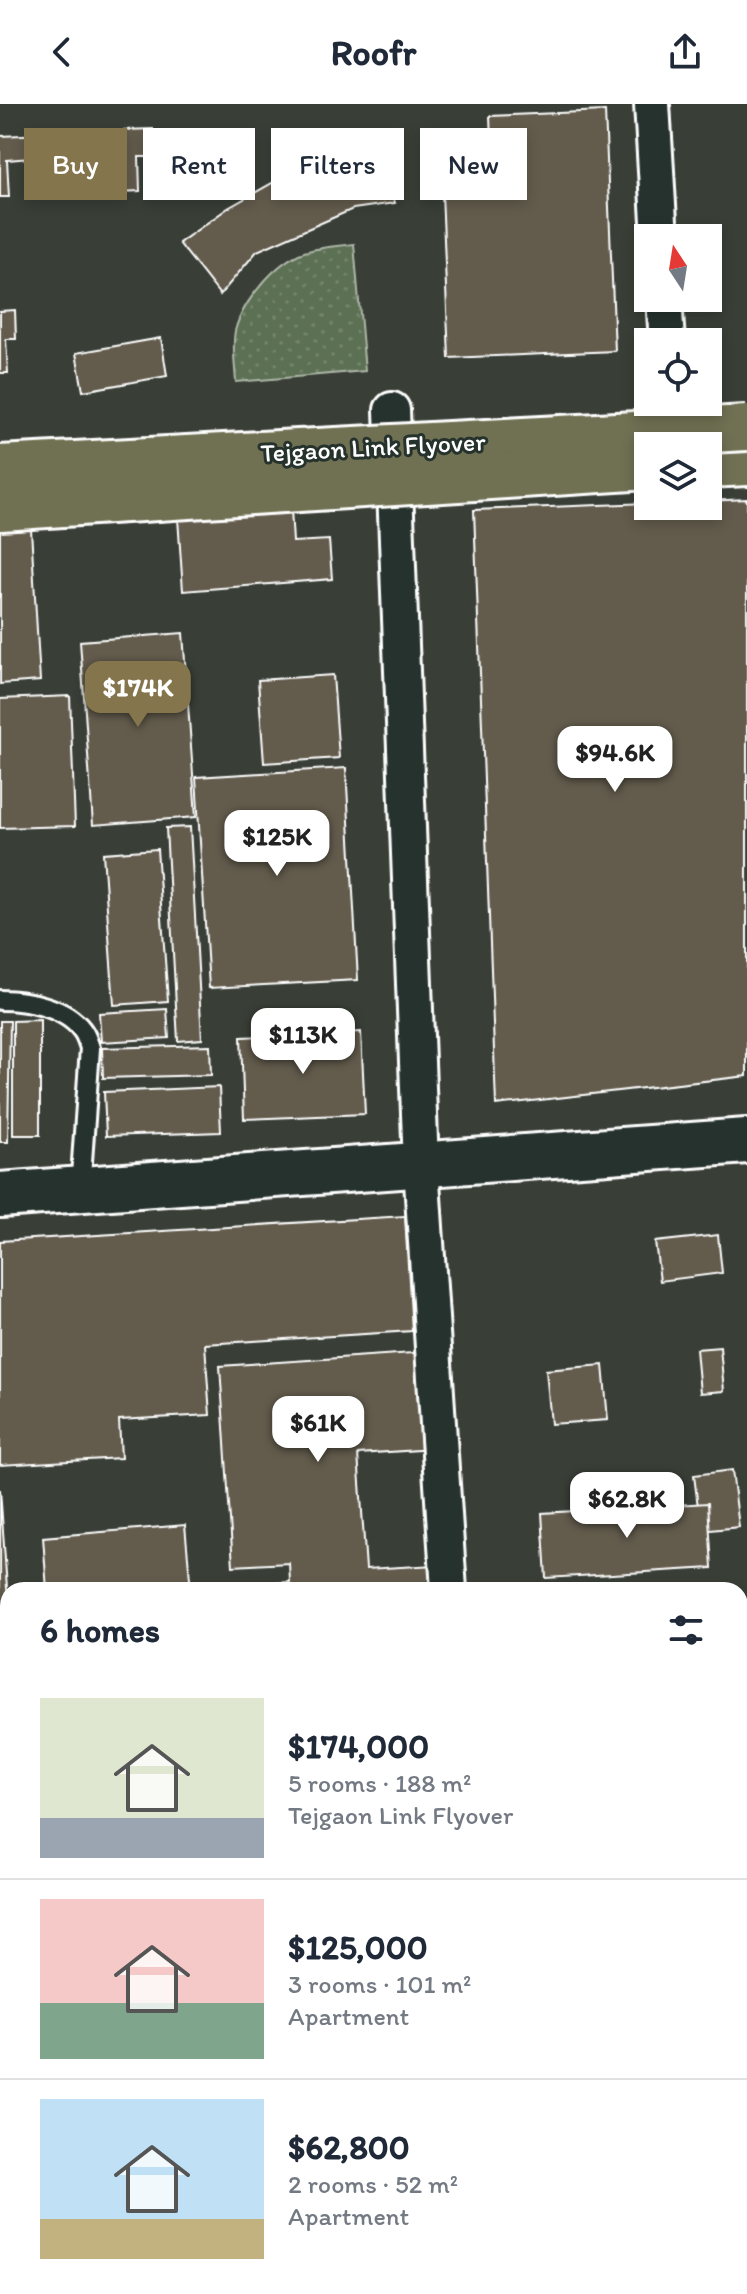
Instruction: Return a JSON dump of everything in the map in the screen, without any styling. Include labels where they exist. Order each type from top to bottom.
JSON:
[{"type":"main road","name":"Tejgaon Link Flyover","points":[[0,468],[747,428]]},
{"type":"main road","points":[[722,464],[747,463]]},
{"type":"main road","name":"Tejgaon Link Flyover","points":[[0,508],[634,468]]},
{"type":"street","points":[[652,104],[659,224]]},
{"type":"street","points":[[392,410],[421,1166],[448,1582]]},
{"type":"street","points":[[0,1195],[747,1141]]},
{"type":"lane","points":[[0,1000],[11,1000],[68,1016],[83,1031],[90,1048],[80,1190]]},
{"type":"green space","points":[[354,244],[365,371],[236,382],[235,331],[245,308],[261,285],[282,265],[304,252]]},
{"type":"building","points":[[605,111],[615,351],[449,358],[442,200],[527,200],[527,128],[490,128],[490,116]]},
{"type":"building","points":[[143,129],[143,157],[139,157],[140,191],[127,192],[127,130]]},
{"type":"building","points":[[24,135],[24,159],[7,160],[9,197],[0,197],[0,136]]},
{"type":"building","points":[[271,184],[271,200],[394,200],[395,203],[353,209],[257,251],[220,295],[179,243],[228,208],[242,200],[255,200],[255,193]]},
{"type":"building","points":[[15,310],[16,339],[6,339],[8,373],[0,373],[0,311]]},
{"type":"building","points":[[161,338],[167,376],[83,391],[76,353]]},
{"type":"building","points":[[747,499],[747,1076],[496,1105],[474,510],[634,504],[634,520],[722,520],[722,500]]},
{"type":"building","points":[[291,509],[293,542],[329,540],[332,579],[183,591],[178,518]]},
{"type":"building","points":[[31,529],[40,681],[0,684],[0,531]]},
{"type":"building","points":[[183,633],[196,817],[93,825],[80,641]]},
{"type":"building","points":[[333,675],[339,758],[264,763],[258,680]]},
{"type":"building","points":[[70,696],[75,826],[0,828],[0,699]]},
{"type":"building","points":[[346,768],[358,980],[209,988],[196,777]]},
{"type":"building","points":[[190,827],[202,1039],[178,1041],[166,828]]},
{"type":"building","points":[[157,849],[168,1001],[114,1005],[103,853]]},
{"type":"building","points":[[167,1009],[169,1038],[101,1042],[99,1013]]},
{"type":"building","points":[[40,1020],[40,1135],[13,1135],[13,1021]]},
{"type":"building","points":[[0,1021],[10,1021],[8,1142],[0,1142]]},
{"type":"building","points":[[361,1032],[365,1114],[244,1119],[241,1037]]},
{"type":"building","points":[[210,1045],[211,1075],[103,1078],[102,1048]]},
{"type":"building","points":[[219,1087],[221,1132],[106,1136],[104,1092]]},
{"type":"building","points":[[405,1216],[412,1331],[205,1344],[210,1415],[119,1420],[121,1458],[0,1465],[0,1241]]},
{"type":"building","points":[[718,1235],[722,1273],[660,1281],[655,1242]]},
{"type":"building","points":[[720,1347],[724,1391],[700,1393],[696,1349]]},
{"type":"building","points":[[428,1352],[434,1449],[358,1454],[366,1569],[436,1565],[437,1582],[290,1582],[289,1563],[233,1566],[220,1366]]},
{"type":"building","points":[[603,1365],[608,1420],[551,1424],[546,1370]]},
{"type":"building","points":[[732,1470],[739,1527],[701,1531],[694,1475]]},
{"type":"building","points":[[0,1489],[7,1582],[0,1582]]},
{"type":"building","points":[[708,1503],[712,1568],[546,1578],[542,1513]]},
{"type":"building","points":[[185,1525],[190,1582],[46,1582],[43,1537]]}]
